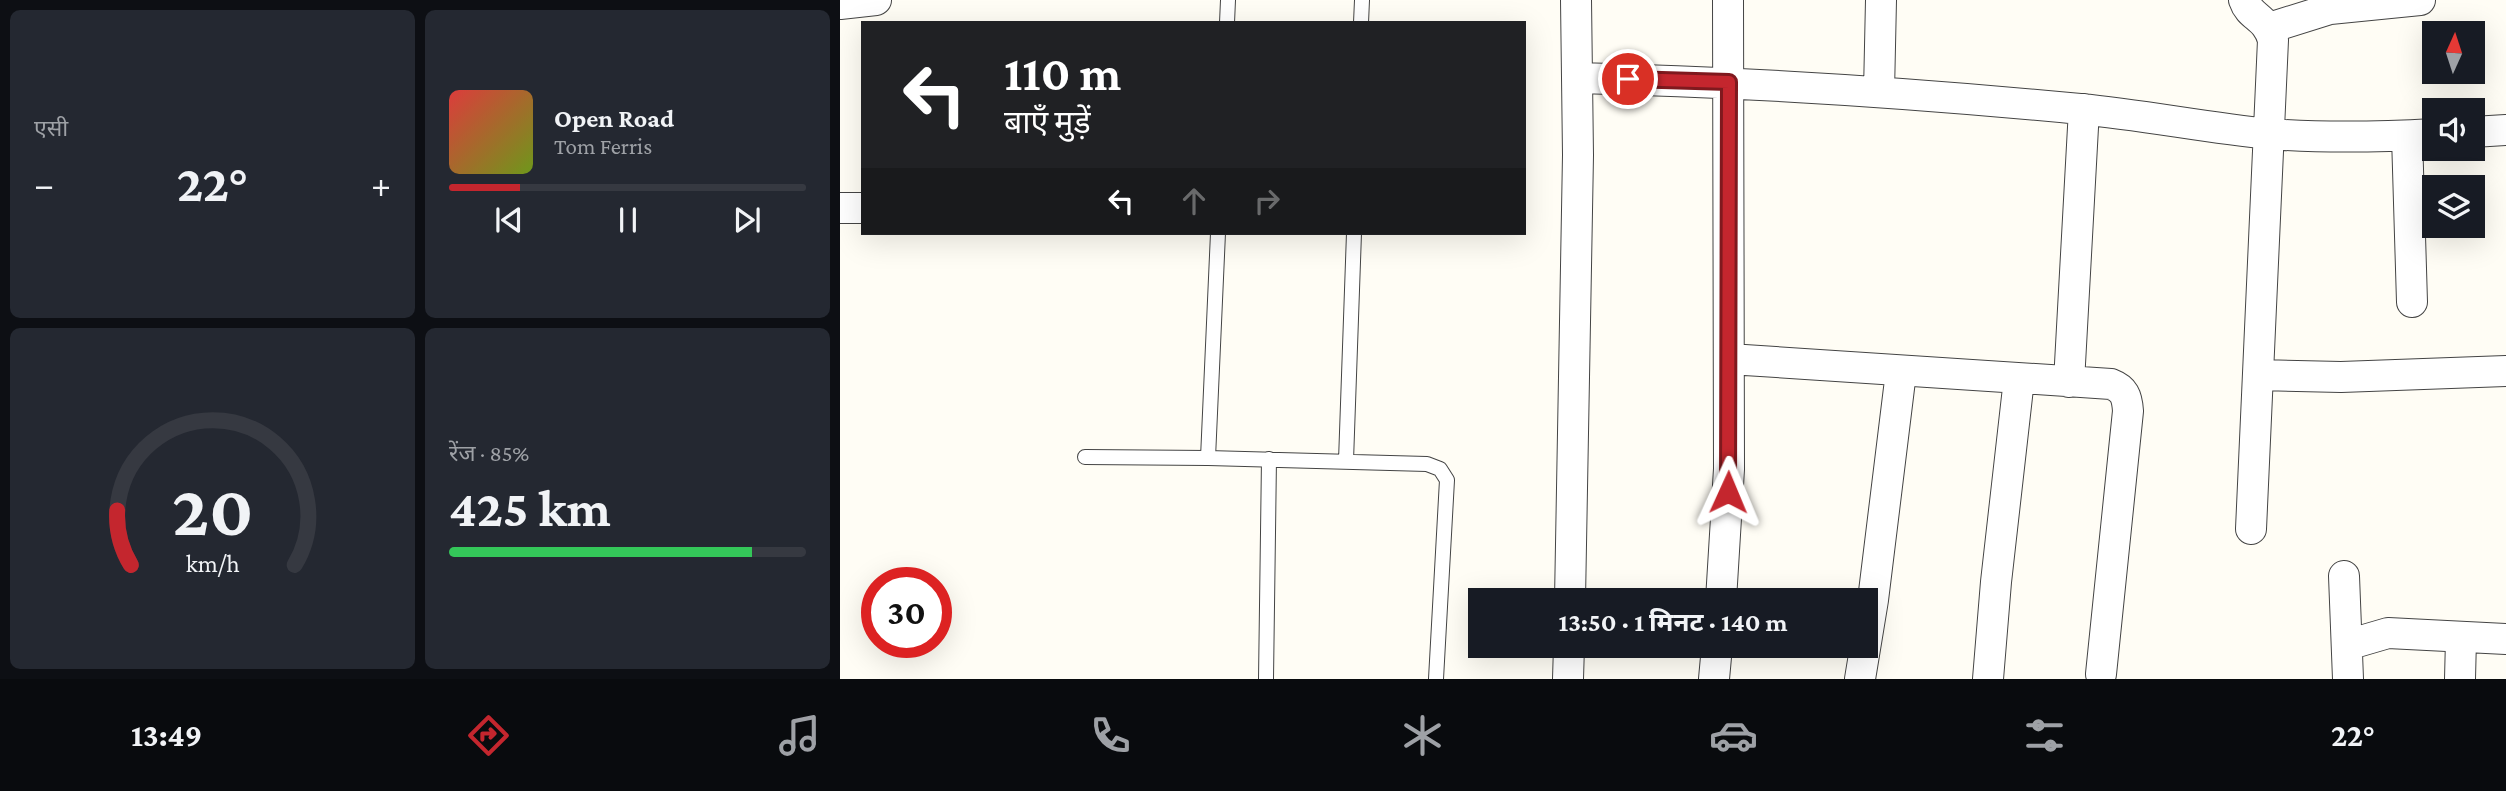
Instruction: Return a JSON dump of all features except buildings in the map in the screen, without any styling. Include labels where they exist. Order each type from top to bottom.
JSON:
[{"type":"street","points":[[840,4],[876,0]]},
{"type":"street","points":[[1570,588],[1575,421],[1576,0]]},
{"type":"street","points":[[1722,588],[1729,469],[1728,0]]},
{"type":"street","points":[[1879,92],[1881,0]]},
{"type":"street","points":[[2244,0],[2247,8],[2269,28],[2273,40],[2251,528]]},
{"type":"street","points":[[2269,28],[2329,5],[2420,0]]},
{"type":"street","points":[[1577,78],[1729,82],[1879,92],[2084,109],[2270,134],[2330,137],[2421,135],[2412,302]]},
{"type":"street","points":[[2069,382],[2084,109]]},
{"type":"street","points":[[2485,131],[2506,130]]},
{"type":"street","points":[[840,208],[861,208]]},
{"type":"street","points":[[1728,359],[2110,384],[2120,388],[2127,397],[2128,411],[2101,674]]},
{"type":"street","points":[[2259,375],[2341,377],[2506,371]]},
{"type":"street","points":[[1860,679],[1873,600],[1901,372]]},
{"type":"street","points":[[1988,679],[1996,582],[2020,379]]},
{"type":"street","points":[[2344,576],[2348,679]]},
{"type":"street","points":[[2347,645],[2388,634],[2506,639]]},
{"type":"street","points":[[2460,679],[2461,639]]},
{"type":"street","points":[[1568,679],[1569,658]]},
{"type":"street","points":[[1714,679],[1716,658]]},
{"type":"lane","points":[[1227,21],[1228,0]]},
{"type":"lane","points":[[1361,21],[1362,0]]},
{"type":"lane","points":[[1208,458],[1218,235]]},
{"type":"lane","points":[[1346,461],[1354,235]]},
{"type":"lane","points":[[1085,457],[1346,461],[1427,464],[1440,469],[1447,480],[1436,679]]},
{"type":"lane","points":[[1266,679],[1269,459]]},
{"type":"route","points":[[1628,79],[1729,82],[1728,492]]}]
